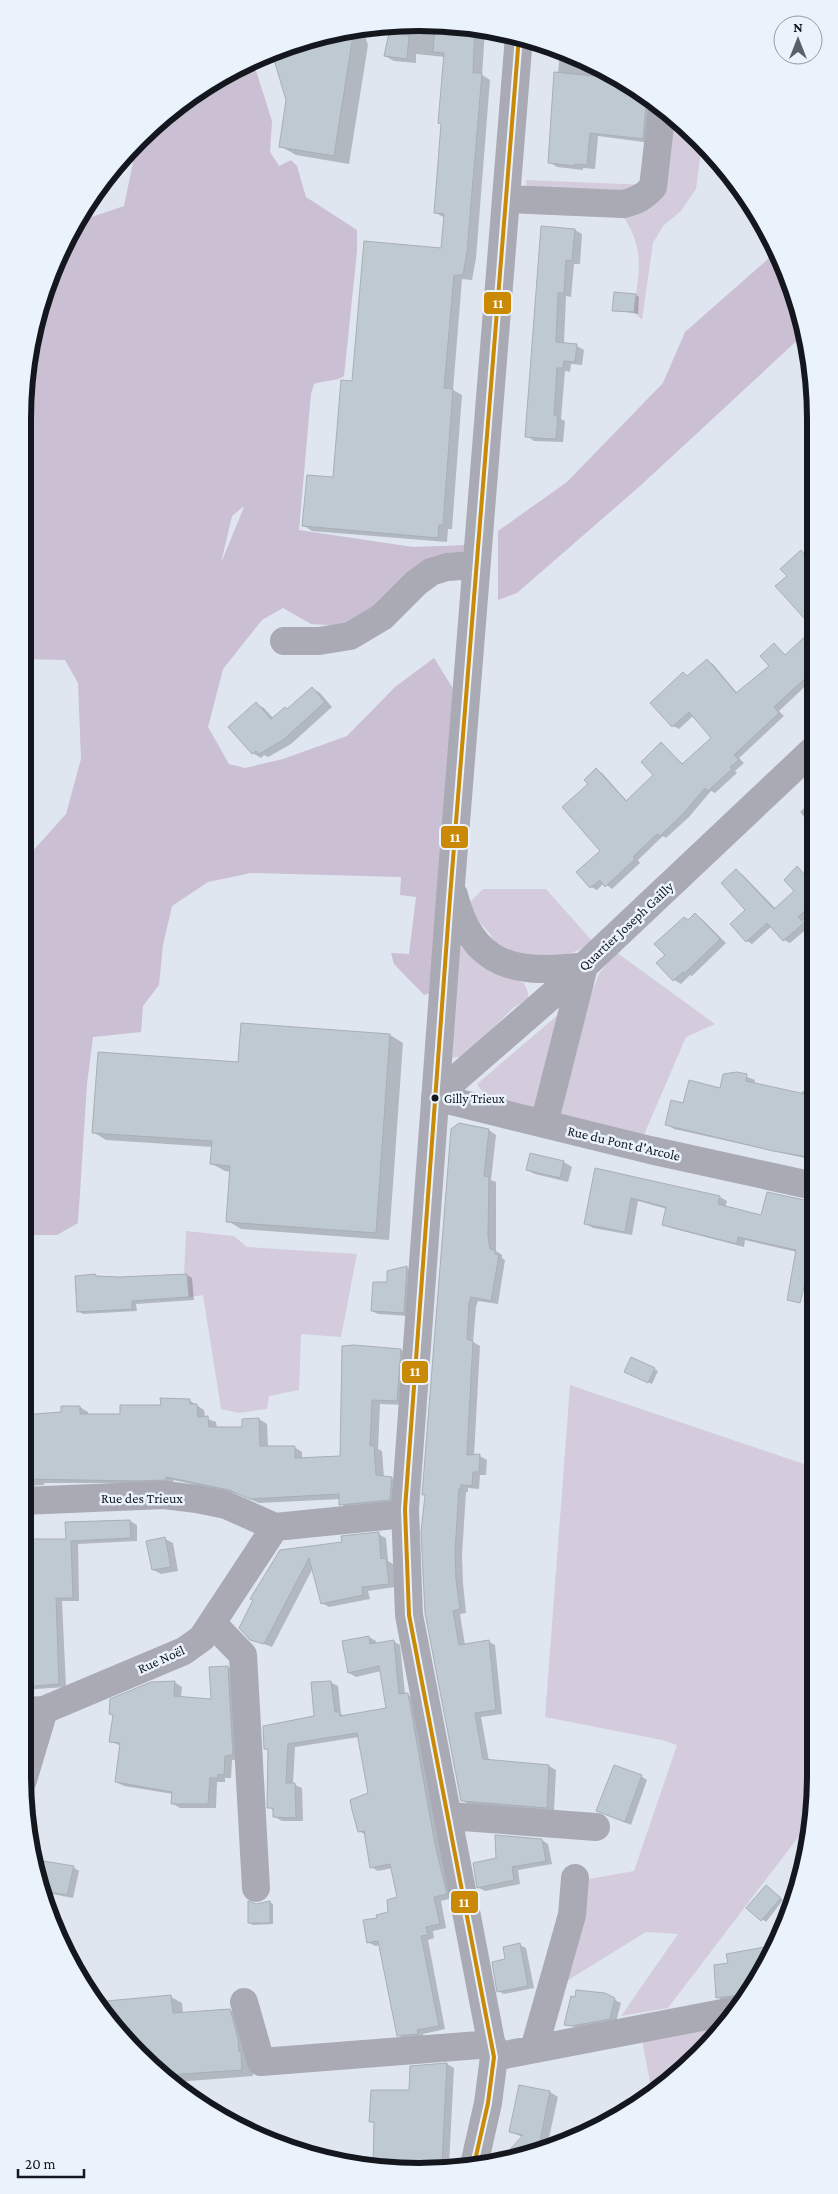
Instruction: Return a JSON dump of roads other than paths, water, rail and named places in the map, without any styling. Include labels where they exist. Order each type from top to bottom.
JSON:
[{"type":"street","points":[[476,2158],[488,2103],[493,2051],[408,1611],[405,1514],[451,882],[518,44]]},
{"type":"street","points":[[506,199],[623,204],[635,201],[646,195],[653,187],[661,116]]},
{"type":"street","points":[[284,641],[319,641],[350,636],[382,617],[431,572],[446,567],[476,565]]},
{"type":"street","name":"Quartier Joseph Gailly","points":[[435,1097],[584,966],[807,756]]},
{"type":"street","points":[[451,882],[459,913],[471,936],[489,955],[510,966],[531,970],[584,966],[544,1124]]},
{"type":"street","name":"Rue du Pont d'Arcole","points":[[435,1097],[650,1150],[807,1184]]},
{"type":"street","name":"Rue des Trieux","points":[[31,1501],[164,1495],[226,1505],[275,1526],[405,1514]]},
{"type":"street","name":"Rue Noël","points":[[33,1710],[184,1651],[202,1638],[213,1624],[275,1526]]},
{"type":"street","points":[[213,1624],[243,1655],[256,1888]]},
{"type":"street","points":[[31,1724],[33,1710]]},
{"type":"street","points":[[449,1816],[596,1827]]},
{"type":"street","points":[[534,2049],[572,1915],[575,1878]]},
{"type":"street","points":[[244,2002],[261,2062],[534,2049],[726,2012]]},
{"type":"place","name":"Gilly Trieux","points":[[435,1098]]}]
